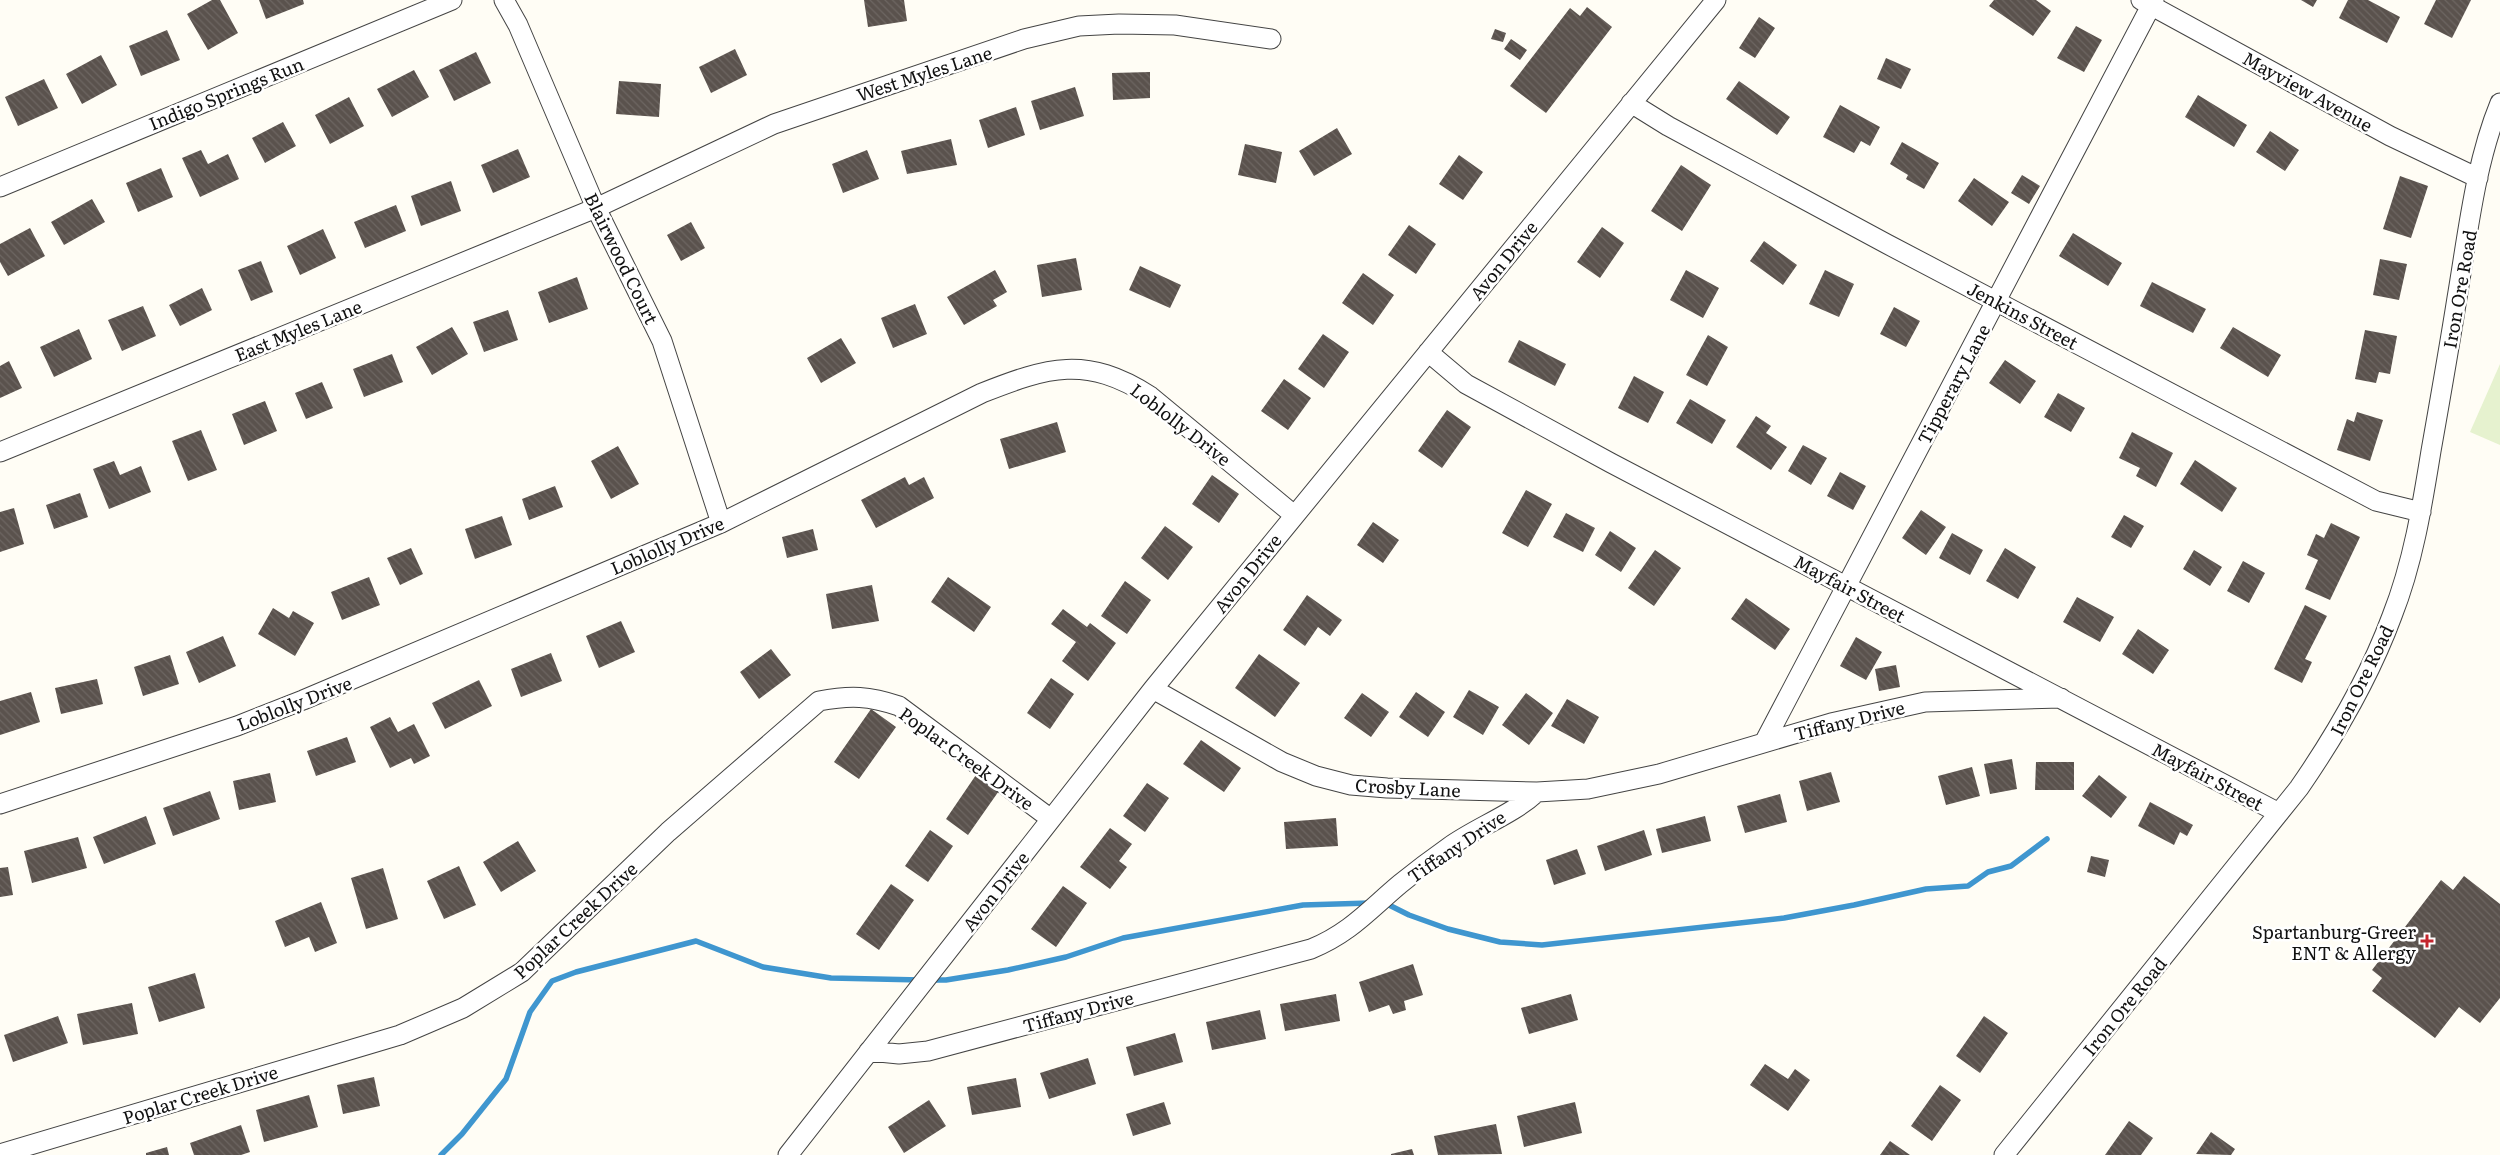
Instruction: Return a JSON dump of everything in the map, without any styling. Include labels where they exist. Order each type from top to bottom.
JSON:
[{"type":"street","name":"Indigo Springs Run","points":[[0,187],[452,0]]},
{"type":"street","name":"Blairwood Court","points":[[504,0],[518,26],[596,208],[662,341],[721,523]]},
{"type":"street","name":"Avon Drive","points":[[788,1155],[1153,689],[1716,0]]},
{"type":"street","name":"Mayview Avenue","points":[[2149,2],[2390,136],[2478,178]]},
{"type":"street","name":"Tipperary Lane","points":[[1765,741],[1997,302],[2149,2]]},
{"type":"street","name":"West Myles Lane","points":[[596,208],[774,124],[1024,39],[1079,26],[1120,24],[1175,25],[1271,39]]},
{"type":"street","name":"Iron Ore Road","points":[[2004,1155],[2279,813],[2334,738],[2373,664],[2393,614],[2409,564],[2421,512],[2478,178],[2492,121],[2500,102]]},
{"type":"street","name":"Jenkins Street","points":[[1631,103],[1676,131],[1997,302],[2376,500],[2421,512]]},
{"type":"street","name":"East Myles Lane","points":[[0,452],[596,208]]},
{"type":"street","name":"Mayfair Street","points":[[1428,352],[1466,384],[1611,463],[2279,813]]},
{"type":"street","name":"Loblolly Drive","points":[[0,804],[237,726],[295,704],[721,523],[982,393],[1017,379],[1054,369],[1080,368],[1105,373],[1129,382],[1150,396],[1294,516]]},
{"type":"street","name":"Crosby Lane","points":[[1153,689],[1282,762],[1316,776],[1351,785],[1387,788],[1537,792]]},
{"type":"street","name":"Poplar Creek Drive","points":[[0,1154],[400,1035],[463,1008],[522,972],[668,832],[819,701],[846,696],[873,698],[899,706],[1051,819]]},
{"type":"street","name":"Tiffany Drive","points":[[869,1051],[899,1054],[928,1051],[1311,950],[1332,940],[1352,927],[1426,863],[1481,826],[1523,804],[1537,792],[1588,790],[1659,774],[1765,741],[1831,723],[1924,702],[2062,698]]},
{"type":"green space","points":[[2500,364],[2500,445],[2470,432]]},
{"type":"building","points":[[212,0],[220,0],[238,33],[208,50],[187,14]]},
{"type":"building","points":[[259,0],[303,0],[304,4],[266,19]]},
{"type":"building","points":[[864,0],[904,0],[907,21],[868,27]]},
{"type":"building","points":[[1994,0],[2036,0],[2051,11],[2033,36],[1989,6]]},
{"type":"building","points":[[2301,0],[2317,0],[2313,7]]},
{"type":"building","points":[[2348,0],[2368,0],[2400,17],[2387,43],[2339,18]]},
{"type":"building","points":[[2436,0],[2471,0],[2452,38],[2424,24]]},
{"type":"building","points":[[1587,7],[1612,27],[1546,113],[1510,86],[1570,8],[1580,16]]},
{"type":"building","points":[[1759,17],[1775,28],[1755,58],[1739,48]]},
{"type":"building","points":[[2076,26],[2102,40],[2084,72],[2057,58]]},
{"type":"building","points":[[1495,29],[1506,33],[1503,42],[1491,39]]},
{"type":"building","points":[[167,30],[180,60],[141,76],[129,46]]},
{"type":"building","points":[[1511,39],[1527,50],[1520,60],[1504,49]]},
{"type":"building","points":[[735,49],[747,75],[711,93],[699,67]]},
{"type":"building","points":[[476,52],[491,83],[454,101],[439,70]]},
{"type":"building","points":[[101,55],[117,85],[82,104],[66,74]]},
{"type":"building","points":[[1886,58],[1911,69],[1901,89],[1877,79]]},
{"type":"building","points":[[414,70],[429,97],[392,117],[377,89]]},
{"type":"building","points":[[1150,72],[1150,98],[1113,100],[1112,73]]},
{"type":"building","points":[[44,79],[58,108],[18,126],[5,97]]},
{"type":"building","points":[[619,81],[661,84],[659,117],[616,114]]},
{"type":"building","points":[[1739,81],[1790,117],[1777,135],[1726,99]]},
{"type":"building","points":[[1075,87],[1084,116],[1040,130],[1031,101]]},
{"type":"building","points":[[2198,95],[2247,125],[2234,147],[2185,117]]},
{"type":"building","points":[[349,97],[364,126],[330,144],[315,115]]},
{"type":"building","points":[[1840,105],[1880,127],[1870,146],[1861,141],[1854,153],[1823,137]]},
{"type":"building","points":[[1016,107],[1025,135],[988,148],[979,120]]},
{"type":"building","points":[[283,122],[296,146],[265,163],[252,138]]},
{"type":"building","points":[[1337,128],[1352,154],[1314,176],[1299,151]]},
{"type":"building","points":[[2270,131],[2299,150],[2285,171],[2256,152]]},
{"type":"building","points":[[951,139],[957,165],[907,174],[901,151]]},
{"type":"building","points":[[1902,142],[1939,163],[1924,189],[1906,179],[1908,175],[1890,164]]},
{"type":"building","points":[[1245,144],[1282,152],[1276,183],[1238,175]]},
{"type":"building","points":[[518,149],[530,177],[493,193],[481,165]]},
{"type":"building","points":[[201,150],[208,164],[228,154],[239,179],[200,197],[182,158]]},
{"type":"building","points":[[867,150],[879,179],[843,193],[832,164]]},
{"type":"building","points":[[1459,155],[1483,172],[1463,200],[1439,184]]},
{"type":"building","points":[[1681,165],[1711,185],[1682,231],[1651,211]]},
{"type":"building","points":[[161,168],[173,197],[138,212],[126,183]]},
{"type":"building","points":[[2022,175],[2040,186],[2029,204],[2011,193]]},
{"type":"building","points":[[2400,176],[2428,186],[2411,238],[2383,229]]},
{"type":"building","points":[[1974,178],[2009,202],[1992,226],[1958,201]]},
{"type":"building","points":[[451,181],[461,211],[421,226],[411,196]]},
{"type":"building","points":[[92,199],[105,222],[64,245],[51,222]]},
{"type":"building","points":[[396,205],[406,231],[365,248],[354,222]]},
{"type":"building","points":[[691,222],[705,248],[681,261],[667,235]]},
{"type":"building","points":[[1409,225],[1436,244],[1416,274],[1388,255]]},
{"type":"building","points":[[1602,227],[1624,243],[1600,278],[1577,262]]},
{"type":"building","points":[[30,228],[45,256],[8,276],[0,262],[0,244]]},
{"type":"building","points":[[323,229],[336,258],[300,275],[287,246]]},
{"type":"building","points":[[2073,233],[2122,263],[2108,286],[2059,256]]},
{"type":"building","points":[[1764,241],[1797,265],[1783,285],[1750,261]]},
{"type":"building","points":[[1076,258],[1082,290],[1042,297],[1037,265]]},
{"type":"building","points":[[2380,259],[2407,264],[2399,300],[2373,295]]},
{"type":"building","points":[[261,261],[273,292],[251,301],[238,270]]},
{"type":"building","points":[[1140,266],[1181,285],[1170,308],[1129,290]]},
{"type":"building","points":[[995,270],[1007,292],[993,300],[997,306],[964,325],[947,297]]},
{"type":"building","points":[[1686,270],[1719,288],[1703,318],[1670,300]]},
{"type":"building","points":[[1825,270],[1854,284],[1839,317],[1809,304]]},
{"type":"building","points":[[1363,273],[1394,295],[1373,325],[1342,303]]},
{"type":"building","points":[[577,277],[588,309],[549,323],[538,292]]},
{"type":"building","points":[[2152,282],[2206,309],[2193,333],[2140,306]]},
{"type":"building","points":[[202,288],[212,310],[180,326],[169,305]]},
{"type":"building","points":[[915,304],[927,334],[893,348],[881,318]]},
{"type":"building","points":[[143,306],[156,336],[122,351],[108,320]]},
{"type":"building","points":[[1894,307],[1920,321],[1906,347],[1880,334]]},
{"type":"building","points":[[508,310],[518,340],[484,352],[473,322]]},
{"type":"building","points":[[452,327],[468,354],[432,375],[416,347]]},
{"type":"building","points":[[2233,327],[2281,355],[2268,377],[2220,348]]},
{"type":"building","points":[[79,329],[92,359],[54,377],[40,347]]},
{"type":"building","points":[[2365,330],[2397,336],[2390,374],[2379,372],[2376,383],[2355,379]]},
{"type":"building","points":[[1323,334],[1349,352],[1324,388],[1298,369]]},
{"type":"building","points":[[1708,335],[1728,347],[1707,386],[1686,375]]},
{"type":"building","points":[[841,338],[856,363],[821,383],[807,358]]},
{"type":"building","points":[[1519,340],[1566,364],[1555,386],[1508,362]]},
{"type":"building","points":[[392,354],[403,382],[364,397],[353,369]]},
{"type":"building","points":[[2005,360],[2036,381],[2020,404],[1989,383]]},
{"type":"building","points":[[9,361],[22,388],[0,398],[0,366]]},
{"type":"building","points":[[1634,376],[1664,392],[1648,423],[1618,408]]},
{"type":"building","points":[[1284,379],[1311,398],[1288,430],[1261,411]]},
{"type":"building","points":[[322,382],[333,408],[306,419],[295,393]]},
{"type":"building","points":[[2058,393],[2085,408],[2071,432],[2044,417]]},
{"type":"building","points":[[1690,399],[1726,420],[1712,444],[1676,423]]},
{"type":"building","points":[[265,401],[277,431],[244,445],[232,414]]},
{"type":"building","points":[[1447,410],[1471,427],[1442,468],[1418,451]]},
{"type":"building","points":[[2357,412],[2383,420],[2370,461],[2337,450],[2347,419],[2354,422]]},
{"type":"building","points":[[1756,416],[1771,426],[1766,433],[1787,447],[1771,470],[1736,447]]},
{"type":"building","points":[[1057,422],[1066,452],[1009,469],[1000,439]]},
{"type":"building","points":[[201,430],[217,470],[188,481],[172,441]]},
{"type":"building","points":[[2132,432],[2173,453],[2156,487],[2136,476],[2140,468],[2119,458]]},
{"type":"building","points":[[1803,445],[1827,458],[1811,485],[1788,471]]},
{"type":"building","points":[[618,446],[639,484],[611,499],[591,461]]},
{"type":"building","points":[[2195,460],[2237,488],[2222,512],[2180,484]]},
{"type":"building","points":[[114,461],[120,475],[141,466],[151,492],[109,509],[93,469]]},
{"type":"building","points":[[1840,472],[1866,486],[1853,510],[1827,496]]},
{"type":"building","points":[[1212,475],[1239,494],[1219,523],[1192,504]]},
{"type":"building","points":[[905,477],[909,485],[924,477],[934,498],[876,528],[861,500]]},
{"type":"building","points":[[555,486],[563,507],[529,520],[522,499]]},
{"type":"building","points":[[1526,490],[1552,504],[1528,547],[1502,533]]},
{"type":"building","points":[[80,493],[88,517],[54,529],[46,505]]},
{"type":"building","points":[[14,508],[24,544],[0,552],[0,512]]},
{"type":"building","points":[[1921,510],[1946,527],[1926,555],[1902,538]]},
{"type":"building","points":[[1566,513],[1595,528],[1583,552],[1553,537]]},
{"type":"building","points":[[2124,515],[2144,526],[2131,548],[2111,537]]},
{"type":"building","points":[[502,516],[512,545],[475,559],[465,529]]},
{"type":"building","points":[[1373,522],[1399,540],[1383,563],[1357,545]]},
{"type":"building","points":[[2331,523],[2360,537],[2330,600],[2305,589],[2318,560],[2307,555],[2316,534],[2324,538]]},
{"type":"building","points":[[1165,526],[1193,547],[1168,580],[1141,558]]},
{"type":"building","points":[[813,529],[818,550],[787,558],[782,537]]},
{"type":"building","points":[[1610,531],[1636,548],[1621,572],[1595,555]]},
{"type":"building","points":[[1952,533],[1983,550],[1970,575],[1939,558]]},
{"type":"building","points":[[411,548],[423,574],[400,585],[387,558]]},
{"type":"building","points":[[2005,548],[2036,567],[2018,599],[1986,581]]},
{"type":"building","points":[[1655,550],[1681,568],[1654,606],[1628,588]]},
{"type":"building","points":[[2194,550],[2222,567],[2210,586],[2183,569]]},
{"type":"building","points":[[2243,561],[2265,573],[2249,603],[2227,591]]},
{"type":"building","points":[[369,577],[380,605],[342,620],[331,592]]},
{"type":"building","points":[[948,577],[991,607],[974,632],[931,602]]},
{"type":"building","points":[[1125,581],[1151,600],[1127,634],[1101,616]]},
{"type":"building","points":[[872,585],[879,621],[832,629],[826,594]]},
{"type":"building","points":[[1307,595],[1342,620],[1330,636],[1318,627],[1305,646],[1283,630]]},
{"type":"building","points":[[2077,597],[2114,617],[2100,642],[2063,622]]},
{"type":"building","points":[[1746,598],[1790,629],[1775,650],[1731,619]]},
{"type":"building","points":[[2305,605],[2327,616],[2305,659],[2312,662],[2302,683],[2274,669]]},
{"type":"building","points":[[273,608],[289,618],[293,611],[314,623],[295,656],[258,634]]},
{"type":"building","points":[[1063,609],[1087,627],[1090,623],[1116,643],[1088,681],[1062,661],[1076,642],[1051,624]]},
{"type":"building","points":[[621,621],[635,652],[599,668],[586,636]]},
{"type":"building","points":[[2138,629],[2169,650],[2153,674],[2122,654]]},
{"type":"building","points":[[223,636],[236,666],[199,683],[186,652]]},
{"type":"building","points":[[1856,637],[1882,652],[1866,680],[1840,666]]},
{"type":"building","points":[[771,649],[791,675],[759,699],[740,672]]},
{"type":"building","points":[[551,653],[562,681],[521,697],[511,669]]},
{"type":"building","points":[[1259,654],[1300,683],[1275,717],[1235,688]]},
{"type":"building","points":[[170,655],[179,684],[143,696],[134,667]]},
{"type":"building","points":[[1896,665],[1900,687],[1879,691],[1875,669]]},
{"type":"building","points":[[1051,678],[1074,694],[1050,729],[1027,713]]},
{"type":"building","points":[[97,679],[103,704],[61,714],[55,688]]},
{"type":"building","points":[[479,680],[492,706],[445,729],[432,703]]},
{"type":"building","points":[[1469,690],[1499,707],[1483,735],[1453,717]]},
{"type":"building","points":[[31,692],[40,722],[0,735],[0,701]]},
{"type":"building","points":[[1416,692],[1445,712],[1428,737],[1399,717]]},
{"type":"building","points":[[1362,693],[1389,712],[1371,737],[1344,718]]},
{"type":"building","points":[[1526,693],[1553,713],[1529,745],[1502,725]]},
{"type":"building","points":[[1567,699],[1599,717],[1584,744],[1551,726]]},
{"type":"building","points":[[871,709],[896,727],[859,779],[834,762]]},
{"type":"building","points":[[390,717],[398,732],[414,724],[430,756],[414,764],[411,758],[390,768],[370,727]]},
{"type":"building","points":[[347,737],[356,762],[316,776],[307,751]]},
{"type":"building","points":[[1201,740],[1241,768],[1224,792],[1183,764]]},
{"type":"building","points":[[2012,759],[2017,789],[1990,794],[1984,764]]},
{"type":"building","points":[[2036,762],[2074,762],[2074,790],[2035,790]]},
{"type":"building","points":[[1972,767],[1980,796],[1946,805],[1938,776]]},
{"type":"building","points":[[978,772],[1001,788],[968,835],[946,819]]},
{"type":"building","points":[[1831,772],[1840,802],[1807,811],[1799,781]]},
{"type":"building","points":[[270,773],[276,802],[239,810],[233,781]]},
{"type":"building","points":[[2099,775],[2127,797],[2111,818],[2082,796]]},
{"type":"building","points":[[1147,783],[1169,798],[1145,832],[1123,816]]},
{"type":"building","points":[[210,791],[220,819],[173,836],[163,808]]},
{"type":"building","points":[[1780,794],[1787,822],[1745,833],[1737,806]]},
{"type":"building","points":[[2150,802],[2193,825],[2187,836],[2180,832],[2174,845],[2138,826]]},
{"type":"building","points":[[146,816],[156,844],[104,864],[93,837]]},
{"type":"building","points":[[1705,816],[1711,841],[1662,853],[1656,829]]},
{"type":"building","points":[[1336,818],[1338,846],[1286,849],[1284,822]]},
{"type":"building","points":[[1110,828],[1132,844],[1119,861],[1127,867],[1110,889],[1080,867]]},
{"type":"building","points":[[930,830],[953,846],[928,882],[905,866]]},
{"type":"building","points":[[1644,830],[1652,855],[1605,871],[1597,846]]},
{"type":"building","points":[[78,837],[87,868],[32,883],[24,851]]},
{"type":"building","points":[[518,841],[536,871],[501,892],[483,862]]},
{"type":"building","points":[[1577,849],[1586,874],[1554,885],[1546,860]]},
{"type":"building","points":[[2091,856],[2109,860],[2105,877],[2087,872]]},
{"type":"building","points":[[459,866],[476,905],[444,919],[427,881]]},
{"type":"building","points":[[8,867],[13,895],[0,897],[0,868]]},
{"type":"building","points":[[383,868],[398,919],[366,929],[351,878]]},
{"type":"building","points":[[2464,876],[2500,904],[2500,998],[2480,1023],[2459,1007],[2435,1038],[2372,991],[2382,978],[2372,970],[2441,880],[2453,890]]},
{"type":"building","points":[[891,884],[914,900],[879,950],[856,934]]},
{"type":"building","points":[[1063,886],[1087,903],[1056,947],[1031,929]]},
{"type":"building","points":[[321,902],[337,943],[315,952],[309,937],[285,947],[275,921]]},
{"type":"building","points":[[1413,964],[1423,995],[1404,1001],[1406,1010],[1393,1014],[1389,1005],[1369,1012],[1359,982]]},
{"type":"building","points":[[195,973],[205,1008],[159,1022],[148,987]]},
{"type":"building","points":[[1336,994],[1340,1021],[1285,1031],[1280,1004]]},
{"type":"building","points":[[1571,994],[1578,1020],[1529,1034],[1521,1008]]},
{"type":"building","points":[[132,1003],[138,1034],[83,1045],[77,1014]]},
{"type":"building","points":[[1260,1010],[1266,1039],[1212,1050],[1206,1022]]},
{"type":"building","points":[[58,1016],[68,1043],[13,1062],[4,1035]]},
{"type":"building","points":[[1984,1016],[2008,1033],[1980,1073],[1956,1056]]},
{"type":"building","points":[[1175,1033],[1183,1062],[1134,1076],[1126,1047]]},
{"type":"building","points":[[1088,1058],[1096,1084],[1049,1099],[1040,1073]]},
{"type":"building","points":[[1765,1064],[1788,1079],[1795,1069],[1810,1080],[1788,1111],[1750,1085]]},
{"type":"building","points":[[374,1077],[380,1106],[343,1114],[337,1085]]},
{"type":"building","points":[[1016,1078],[1021,1107],[972,1115],[967,1087]]},
{"type":"building","points":[[1940,1085],[1961,1100],[1932,1141],[1911,1126]]},
{"type":"building","points":[[309,1095],[318,1127],[264,1142],[256,1110]]},
{"type":"building","points":[[929,1100],[946,1126],[904,1153],[888,1127]]},
{"type":"building","points":[[1164,1102],[1171,1124],[1133,1136],[1126,1114]]},
{"type":"building","points":[[1575,1102],[1582,1133],[1524,1147],[1517,1116]]},
{"type":"building","points":[[2129,1121],[2153,1138],[2141,1155],[2105,1155]]},
{"type":"building","points":[[1496,1124],[1502,1154],[1438,1155],[1434,1136]]},
{"type":"building","points":[[241,1125],[250,1152],[241,1155],[194,1155],[190,1143]]},
{"type":"building","points":[[2211,1132],[2235,1149],[2231,1155],[2196,1154]]},
{"type":"building","points":[[1890,1141],[1910,1155],[1880,1155]]},
{"type":"building","points":[[167,1147],[169,1155],[146,1155],[146,1153]]},
{"type":"building","points":[[1412,1149],[1414,1155],[1391,1155],[1391,1154]]},
{"type":"waterway","points":[[1385,903],[1409,915],[1448,929],[1500,942],[1542,945],[1784,918],[1926,889],[1968,886],[1988,872],[2011,866],[2047,839]]},
{"type":"waterway","points":[[930,980],[946,980],[1008,970],[1066,957],[1123,938],[1303,905],[1370,903]]},
{"type":"waterway","points":[[441,1155],[462,1134],[506,1079],[530,1012],[552,981],[576,972],[696,941],[763,967],[831,978],[921,980]]},
{"type":"place","name":"Spartanburg-Greer ENT & Allergy","points":[[2427,941]]}]
